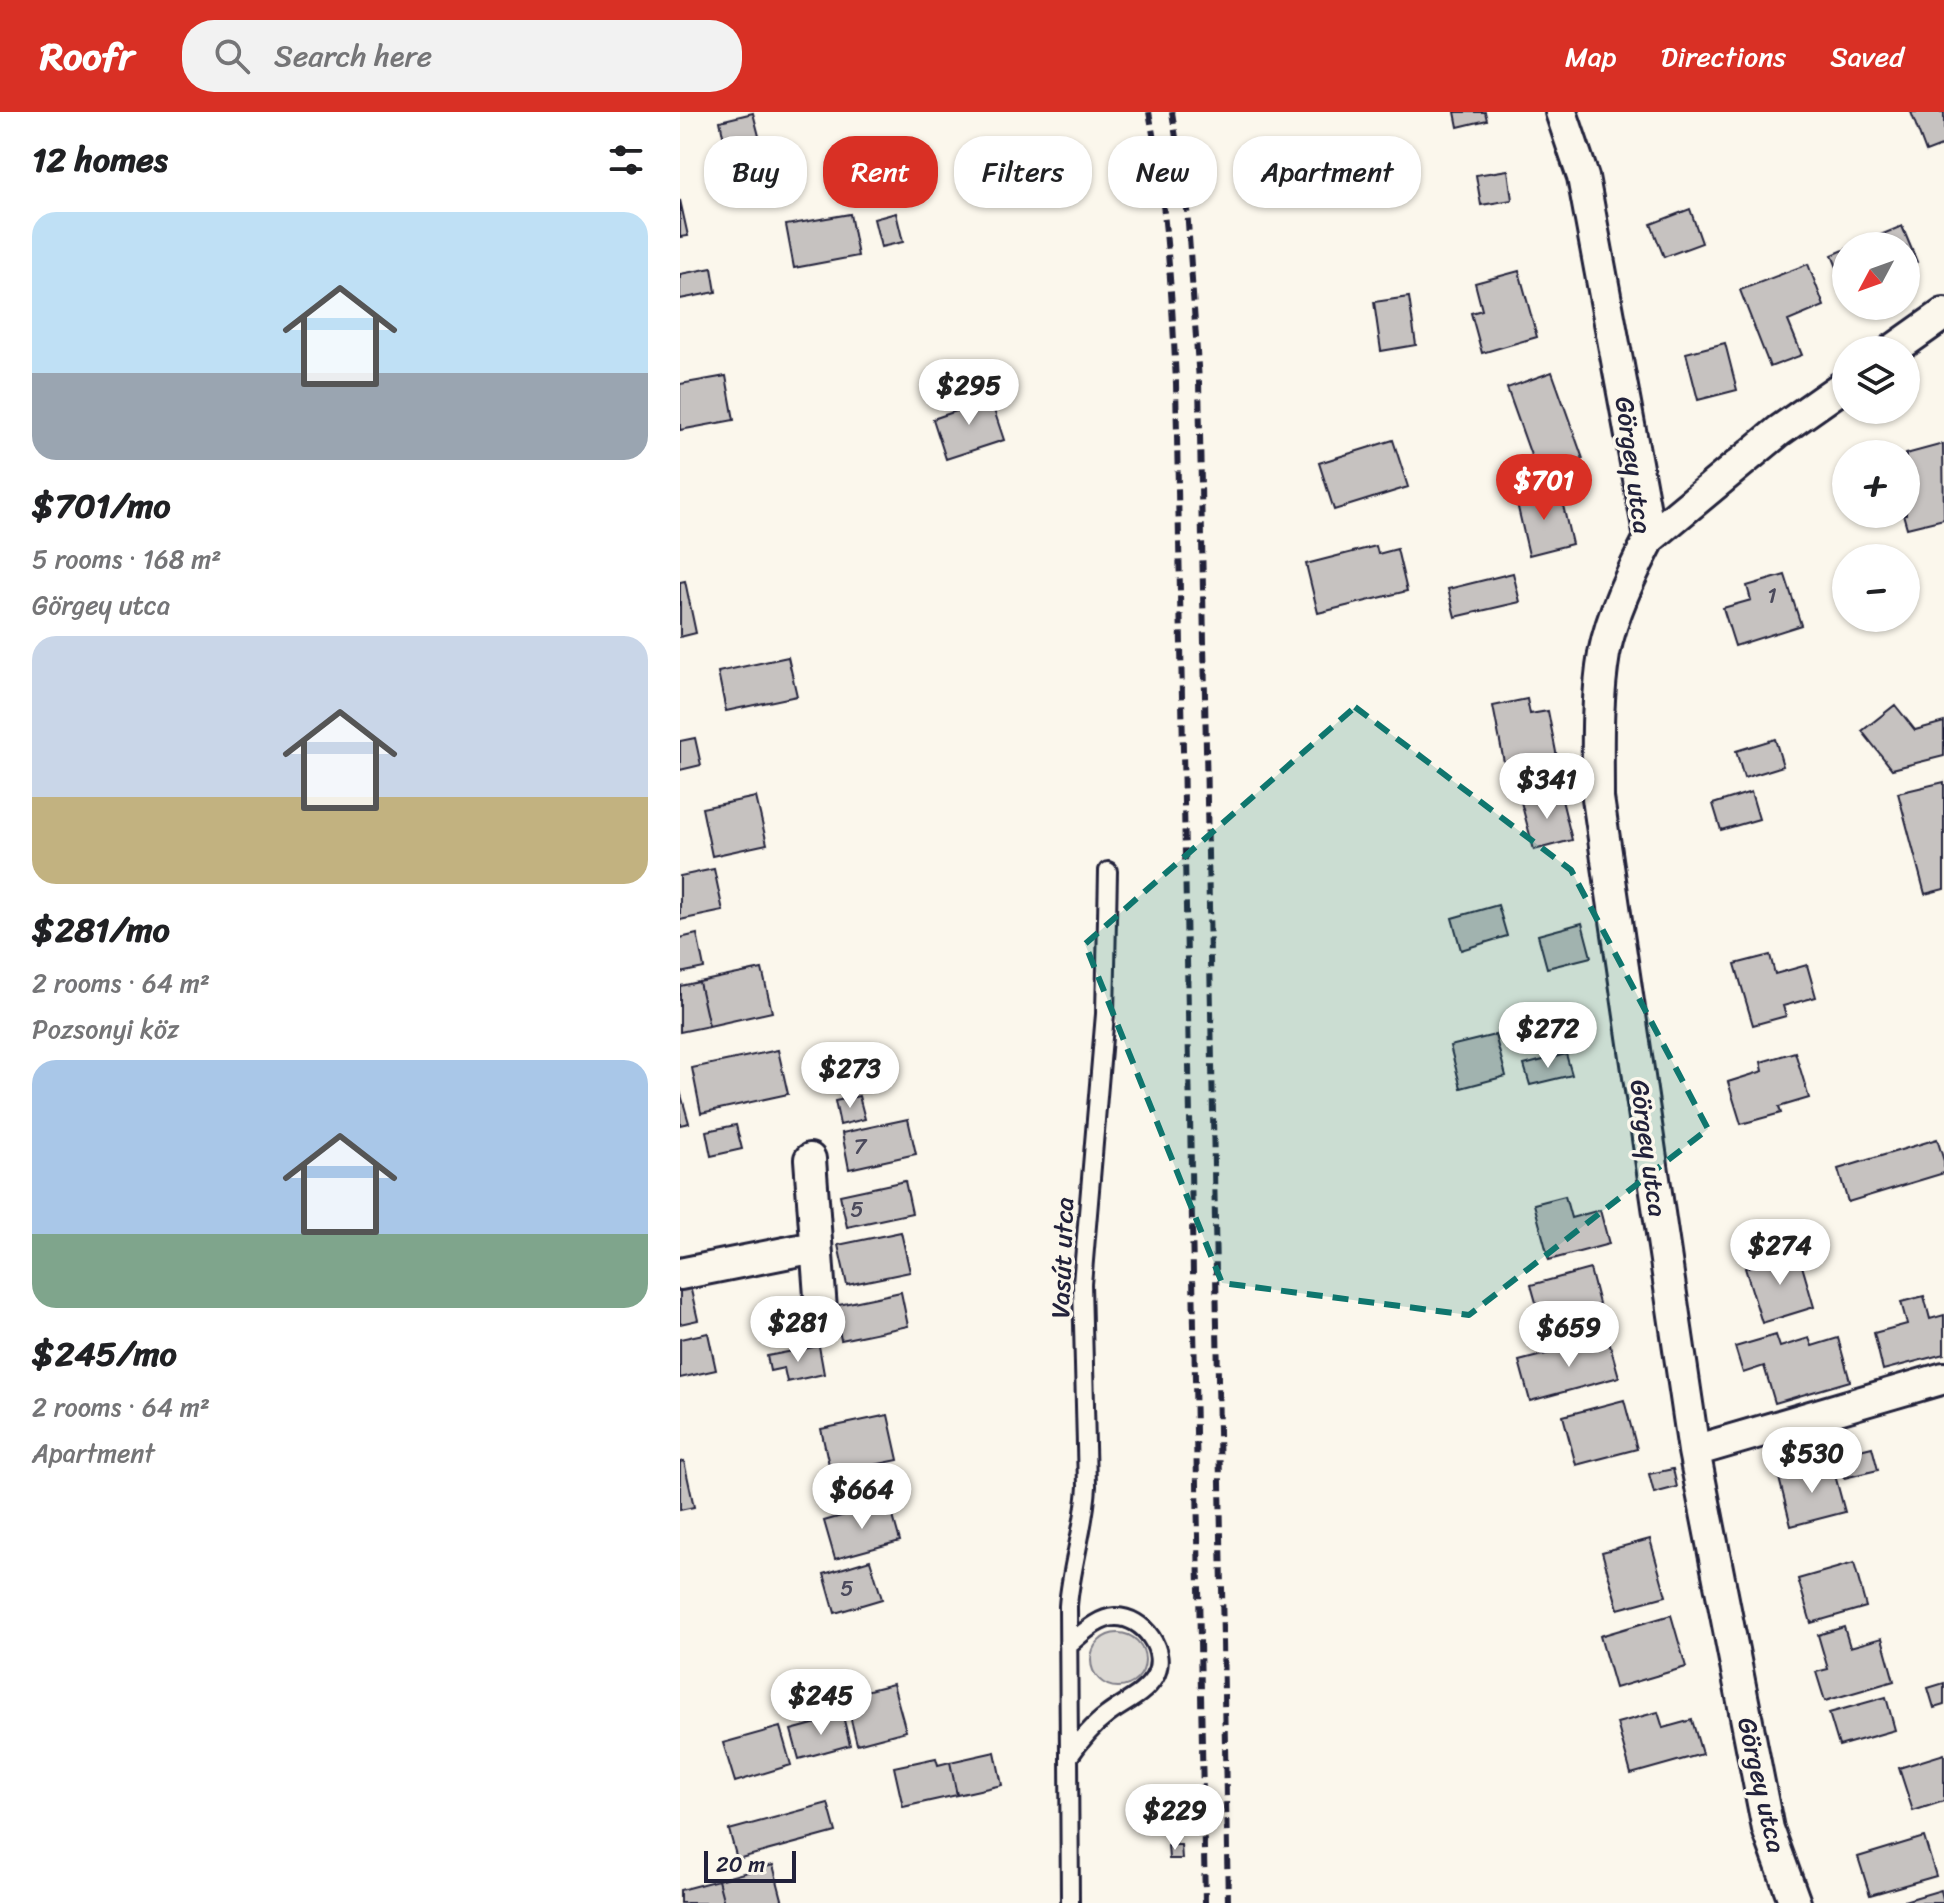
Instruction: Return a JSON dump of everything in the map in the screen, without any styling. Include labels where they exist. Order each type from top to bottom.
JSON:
[{"type":"street","name":"Görgey utca","points":[[1561,112],[1583,177],[1650,538],[1623,590],[1605,652],[1598,718],[1598,798],[1694,1451],[1768,1829],[1795,1903]]},
{"type":"street","points":[[1913,336],[1944,314]]},
{"type":"street","points":[[1650,538],[1779,431],[1832,394]]},
{"type":"street","points":[[810,1159],[821,1310]]},
{"type":"street","points":[[680,1274],[815,1247]]},
{"type":"street","points":[[1694,1451],[1944,1378]]},
{"type":"lane","name":"Vasút utca","points":[[1070,1903],[1069,1588],[1086,1507],[1082,1258],[1105,1014],[1108,871]]},
{"type":"lane","points":[[1068,1645],[1102,1620],[1114,1617],[1131,1619],[1143,1627],[1153,1641],[1158,1657],[1157,1674],[1147,1688],[1096,1724],[1069,1757]]},
{"type":"highlighted area","points":[[1355,707],[1571,870],[1708,1129],[1469,1315],[1222,1283],[1085,944]]},
{"type":"shaded area","points":[[1118,1633],[1137,1641],[1145,1660],[1137,1679],[1118,1687],[1099,1679],[1091,1660],[1099,1641]]},
{"type":"building","points":[[1455,112],[1485,112],[1487,120],[1458,127]]},
{"type":"building","points":[[1911,112],[1944,112],[1944,145],[1926,152]]},
{"type":"building","points":[[753,113],[759,136],[723,136],[720,121]]},
{"type":"building","points":[[1508,170],[1512,200],[1481,205],[1476,175]]},
{"type":"building","points":[[680,200],[688,236],[680,237]]},
{"type":"building","points":[[1690,209],[1702,243],[1664,257],[1651,224]]},
{"type":"building","points":[[896,213],[903,242],[881,247],[874,219]]},
{"type":"building","points":[[850,214],[858,256],[794,268],[786,225]]},
{"type":"building","points":[[1902,226],[1904,232],[1888,232]]},
{"type":"building","points":[[1808,264],[1824,306],[1788,321],[1802,355],[1770,367],[1740,290]]},
{"type":"building","points":[[712,268],[716,292],[680,299],[680,274]]},
{"type":"building","points":[[1519,271],[1537,337],[1482,353],[1471,313],[1482,310],[1475,283]]},
{"type":"building","points":[[1409,297],[1416,345],[1381,351],[1374,302]]},
{"type":"building","points":[[1725,343],[1737,390],[1698,400],[1686,353]]},
{"type":"building","points":[[1552,372],[1583,459],[1538,475],[1507,388]]},
{"type":"building","points":[[726,376],[734,420],[680,430],[680,384]]},
{"type":"building","points":[[987,389],[1004,440],[946,459],[933,419],[971,406],[968,396]]},
{"type":"building","points":[[1393,440],[1408,487],[1334,510],[1319,463]]},
{"type":"building","points":[[1943,444],[1944,519],[1920,525],[1920,450]]},
{"type":"building","points":[[1559,488],[1572,544],[1529,555],[1516,499]]},
{"type":"building","points":[[1376,546],[1378,554],[1397,549],[1407,591],[1318,613],[1306,564]]},
{"type":"building","points":[[1513,573],[1520,602],[1455,617],[1448,589]]},
{"type":"building","points":[[1785,575],[1801,625],[1735,646],[1723,608],[1751,600],[1747,586]]},
{"type":"building","points":[[685,581],[696,633],[680,637],[680,582]]},
{"type":"building","points":[[788,657],[797,696],[726,711],[718,672]]},
{"type":"building","points":[[1527,699],[1530,714],[1548,711],[1561,778],[1509,788],[1493,706]]},
{"type":"building","points":[[1895,705],[1915,730],[1944,722],[1944,756],[1892,769],[1862,731]]},
{"type":"building","points":[[695,738],[701,765],[680,770],[680,741]]},
{"type":"building","points":[[1775,739],[1783,766],[1744,778],[1736,751]]},
{"type":"building","points":[[1944,782],[1944,889],[1925,894],[1898,793]]},
{"type":"building","points":[[1560,792],[1572,840],[1534,850],[1521,802]]},
{"type":"building","points":[[1751,792],[1759,819],[1721,830],[1713,804]]},
{"type":"building","points":[[756,797],[767,844],[712,856],[702,808]]},
{"type":"building","points":[[714,869],[723,911],[680,920],[680,876]]},
{"type":"building","points":[[1498,905],[1507,936],[1461,950],[1452,918]]},
{"type":"building","points":[[1582,923],[1591,957],[1547,968],[1538,935]]},
{"type":"building","points":[[697,934],[704,968],[680,973],[680,938]]},
{"type":"building","points":[[1770,955],[1775,974],[1807,965],[1816,997],[1783,1006],[1786,1016],[1753,1025],[1735,964]]},
{"type":"building","points":[[762,969],[772,1012],[709,1026],[699,982]]},
{"type":"building","points":[[699,982],[709,1026],[680,1032],[680,986]]},
{"type":"building","points":[[1495,1035],[1506,1076],[1461,1088],[1450,1046]]},
{"type":"building","points":[[778,1050],[788,1094],[701,1113],[692,1068]]},
{"type":"building","points":[[1795,1052],[1809,1098],[1779,1107],[1781,1113],[1741,1124],[1728,1082],[1763,1071],[1761,1062]]},
{"type":"building","points":[[1566,1054],[1572,1075],[1530,1085],[1524,1065]]},
{"type":"building","points":[[680,1091],[689,1123],[680,1125]]},
{"type":"building","points":[[859,1096],[865,1119],[840,1125],[835,1101]]},
{"type":"building","points":[[908,1119],[916,1154],[849,1169],[842,1133]]},
{"type":"building","points":[[736,1125],[742,1149],[711,1156],[706,1131]]},
{"type":"building","points":[[1937,1139],[1944,1161],[1944,1173],[1848,1202],[1838,1169]]},
{"type":"building","points":[[905,1181],[912,1213],[847,1227],[840,1195]]},
{"type":"building","points":[[1565,1196],[1571,1218],[1600,1210],[1609,1244],[1549,1260],[1534,1204]]},
{"type":"building","points":[[901,1232],[910,1272],[847,1285],[838,1245]]},
{"type":"building","points":[[1798,1252],[1814,1307],[1762,1323],[1745,1268]]},
{"type":"building","points":[[1590,1269],[1603,1319],[1545,1334],[1531,1285]]},
{"type":"building","points":[[690,1286],[698,1320],[680,1324],[680,1288]]},
{"type":"building","points":[[901,1292],[908,1326],[841,1340],[834,1306]]},
{"type":"building","points":[[1924,1296],[1930,1319],[1944,1315],[1944,1354],[1883,1370],[1874,1333],[1907,1324],[1901,1302]]},
{"type":"building","points":[[708,1333],[716,1370],[680,1378],[680,1339]]},
{"type":"building","points":[[1776,1335],[1780,1347],[1809,1338],[1812,1346],[1838,1338],[1850,1381],[1775,1403],[1764,1366],[1743,1373],[1735,1347]]},
{"type":"building","points":[[1608,1338],[1619,1377],[1530,1401],[1519,1361]]},
{"type":"building","points":[[819,1346],[824,1374],[787,1382],[784,1368],[770,1371],[767,1356]]},
{"type":"building","points":[[1624,1400],[1637,1449],[1576,1465],[1563,1416]]},
{"type":"building","points":[[888,1415],[898,1460],[831,1474],[821,1429]]},
{"type":"building","points":[[1872,1447],[1878,1470],[1844,1478],[1839,1455]]},
{"type":"building","points":[[684,1461],[694,1507],[680,1510],[680,1462]]},
{"type":"building","points":[[1832,1464],[1845,1512],[1791,1526],[1779,1478]]},
{"type":"building","points":[[1673,1469],[1677,1487],[1654,1493],[1649,1474]]},
{"type":"building","points":[[889,1502],[900,1541],[835,1559],[824,1521]]},
{"type":"building","points":[[1650,1539],[1666,1596],[1618,1609],[1602,1552]]},
{"type":"building","points":[[870,1560],[882,1599],[835,1613],[824,1574]]},
{"type":"building","points":[[1854,1563],[1866,1607],[1811,1623],[1798,1579]]},
{"type":"building","points":[[1671,1615],[1686,1667],[1615,1688],[1600,1636]]},
{"type":"building","points":[[1844,1627],[1850,1647],[1882,1638],[1894,1681],[1825,1701],[1816,1672],[1828,1669],[1818,1635]]},
{"type":"building","points":[[1944,1683],[1944,1705],[1934,1708],[1928,1688]]},
{"type":"building","points":[[893,1684],[906,1731],[857,1744],[845,1696]]},
{"type":"building","points":[[1886,1697],[1895,1730],[1839,1746],[1829,1713]]},
{"type":"building","points":[[1658,1712],[1663,1728],[1692,1720],[1702,1754],[1631,1774],[1617,1723]]},
{"type":"building","points":[[843,1716],[850,1745],[799,1759],[791,1730]]},
{"type":"building","points":[[780,1727],[791,1765],[735,1782],[723,1743]]},
{"type":"building","points":[[995,1752],[1002,1785],[957,1795],[950,1762]]},
{"type":"building","points":[[1944,1754],[1944,1801],[1913,1811],[1899,1768]]},
{"type":"building","points":[[936,1758],[938,1765],[950,1762],[957,1795],[903,1807],[894,1767]]},
{"type":"building","points":[[828,1803],[836,1832],[737,1859],[729,1830]]},
{"type":"building","points":[[1924,1837],[1936,1876],[1870,1895],[1858,1857]]},
{"type":"building","points":[[1168,1845],[1181,1845],[1182,1859],[1169,1859]]},
{"type":"building","points":[[773,1865],[783,1903],[724,1903],[718,1880]]},
{"type":"building","points":[[718,1880],[724,1903],[680,1903],[680,1890]]},
{"type":"building","points":[[1941,1890],[1944,1903],[1897,1903]]},
{"type":"railway","points":[[1149,112],[1167,247],[1176,383],[1205,1903]]},
{"type":"railway","points":[[1172,112],[1187,208],[1199,381],[1228,1903]]}]
